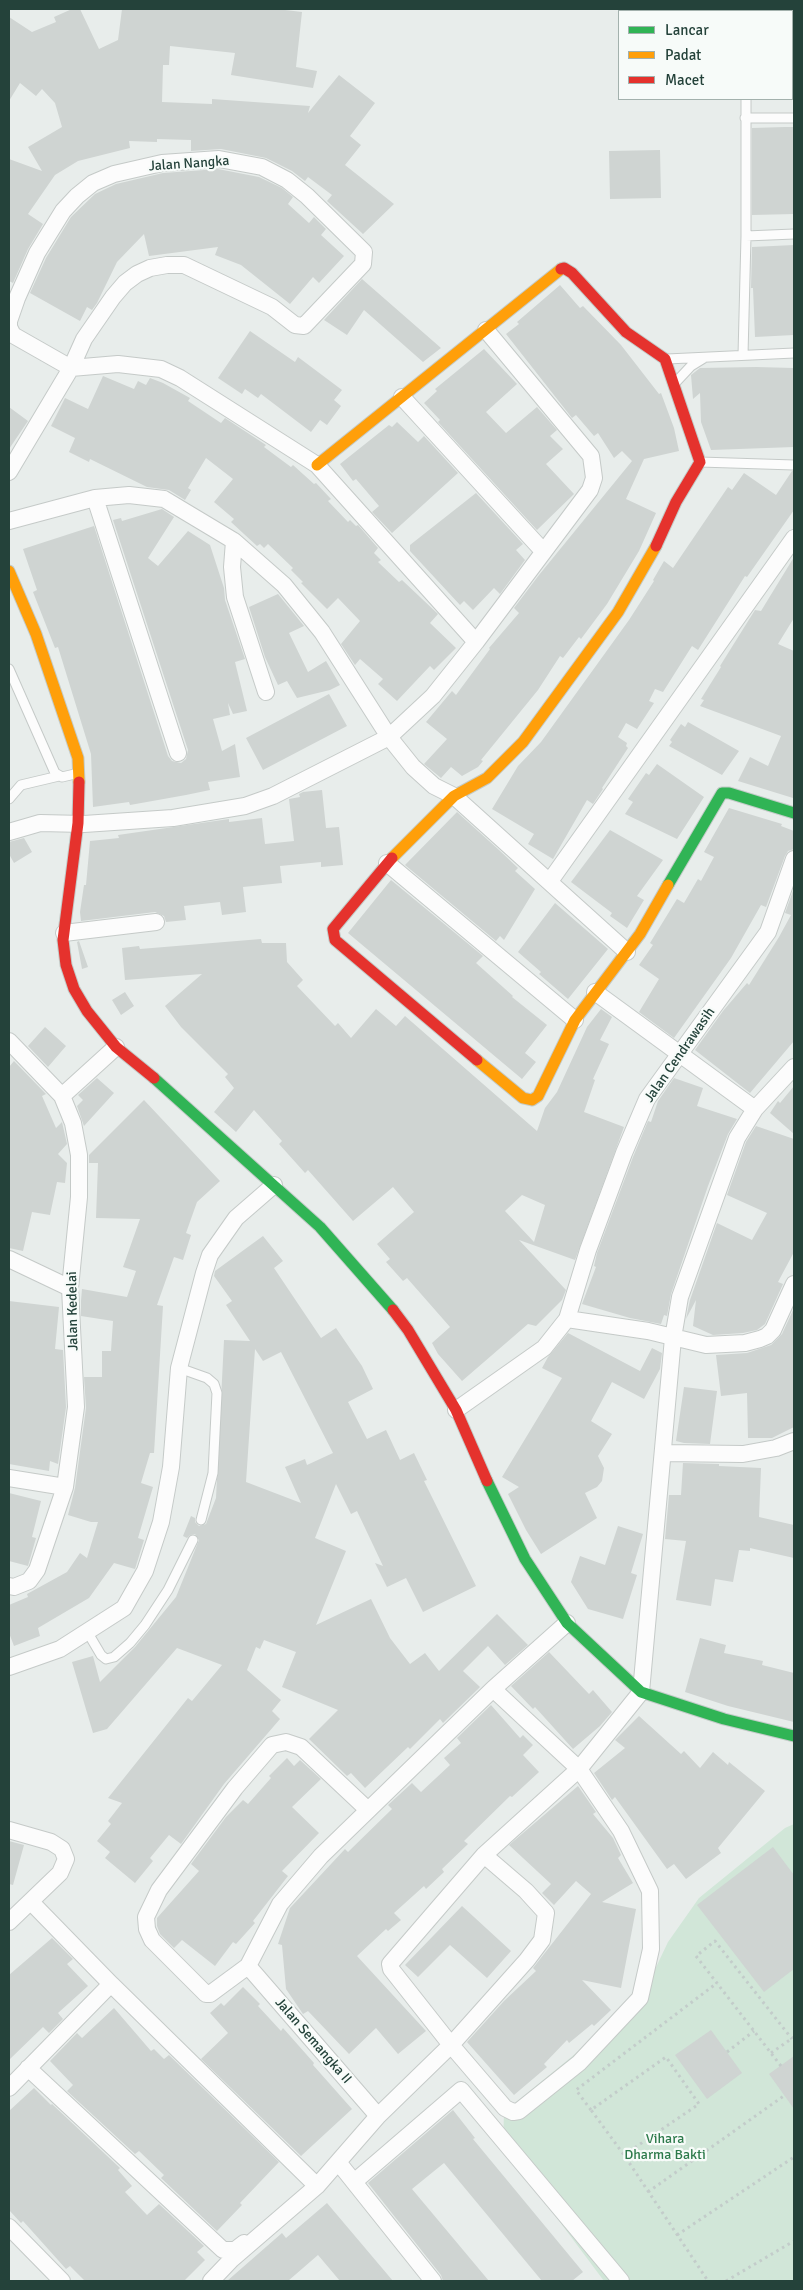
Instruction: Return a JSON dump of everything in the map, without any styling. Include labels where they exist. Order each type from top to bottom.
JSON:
[{"type":"street","name":"Jalan Nangka","points":[[220,159],[262,167],[287,180],[307,196],[362,250],[365,259],[363,264],[304,326],[295,325],[272,307],[198,270],[184,265],[166,265],[150,268],[125,283],[113,297],[84,340],[70,368],[13,335],[9,327],[9,321],[37,253],[63,211],[93,183],[114,174],[162,164],[220,159]]},
{"type":"street","points":[[317,465],[486,330],[558,269],[564,268],[572,274],[626,332],[665,359],[700,462],[676,502],[651,557],[618,612],[529,734],[486,778],[454,796],[387,863],[334,926],[333,937],[523,1098],[532,1100],[538,1096],[575,1020],[627,952],[666,891],[722,793],[729,793],[794,813]]},
{"type":"street","points":[[9,832],[40,823],[84,824],[173,818],[245,806],[273,796],[389,737],[432,696],[476,642],[543,550],[590,490],[594,478],[594,466],[591,456],[486,330]]},
{"type":"street","points":[[9,472],[70,368],[118,364],[161,369],[180,378],[317,465],[476,642]]},
{"type":"street","points":[[402,397],[543,550]]},
{"type":"street","points":[[9,521],[94,498],[129,494],[164,499],[234,541],[284,585],[311,618],[342,662],[389,737],[413,767],[434,786],[454,796],[627,952]]},
{"type":"street","points":[[94,498],[178,753]]},
{"type":"street","points":[[550,881],[794,538]]},
{"type":"street","points":[[234,541],[232,567],[235,597],[266,692]]},
{"type":"street","points":[[9,570],[36,634],[70,729],[78,758],[78,823],[64,933],[66,965],[74,989],[86,1011],[116,1047],[178,1098],[320,1227],[385,1299],[408,1330],[456,1410],[492,1492],[525,1559],[567,1623],[641,1692],[724,1719],[794,1736]]},
{"type":"street","name":"Jalan Cendrawasih","points":[[567,1319],[588,1250],[627,1146],[647,1099],[768,932],[794,859]]},
{"type":"street","points":[[387,863],[575,1020]]},
{"type":"street","points":[[64,933],[156,922]]},
{"type":"street","points":[[595,992],[680,1052],[755,1109]]},
{"type":"street","name":"Jalan Kedelai","points":[[9,1040],[62,1096],[73,1123],[78,1155],[79,1197],[70,1288],[76,1407],[65,1487],[37,1570],[30,1581],[9,1586]]},
{"type":"street","points":[[62,1096],[116,1047]]},
{"type":"street","points":[[493,1689],[579,1770],[621,1831],[650,1891],[651,1949],[640,1998],[579,2064],[519,2111],[512,2112],[505,2108],[451,2045],[391,1968],[390,1964],[484,1855],[579,1770],[641,1692],[673,1338],[680,1297],[737,1138],[755,1109],[794,1067]]},
{"type":"street","points":[[9,1667],[60,1649],[88,1633],[124,1608],[145,1571],[162,1522],[171,1467],[179,1368],[210,1255],[236,1218],[274,1185]]},
{"type":"street","points":[[9,1259],[70,1288]]},
{"type":"street","points":[[456,1410],[544,1348],[567,1319],[648,1332],[699,1344],[723,1346],[760,1340],[773,1330],[794,1284]]},
{"type":"street","points":[[664,1454],[743,1454],[776,1448],[794,1442]]},
{"type":"street","points":[[9,1478],[65,1487]]},
{"type":"street","points":[[368,1810],[301,1747],[286,1742],[272,1745],[235,1788],[159,1890],[146,1917],[147,1929],[152,1940],[206,1994],[210,1994],[248,1966],[280,1904],[320,1856],[368,1810],[493,1689],[567,1623]]},
{"type":"street","points":[[9,1830],[51,1842],[62,1849],[66,1859],[60,1873],[9,1922]]},
{"type":"street","points":[[28,2068],[223,2250],[235,2250],[313,2181],[338,2162],[378,2116],[451,2045],[527,1960],[542,1940],[546,1924],[546,1913],[526,1891],[484,1855]]},
{"type":"street","points":[[31,1902],[111,1984],[313,2181]]},
{"type":"street","name":"Jalan Semangka II","points":[[248,1966],[378,2116]]},
{"type":"street","points":[[9,2088],[111,1984]]},
{"type":"street","points":[[354,2182],[461,2090],[621,2281]]},
{"type":"street","points":[[338,2162],[433,2281]]},
{"type":"street","points":[[211,2281],[313,2181]]},
{"type":"street","points":[[9,2227],[62,2281]]},
{"type":"lane","points":[[743,355],[746,236],[746,100]]},
{"type":"lane","points":[[745,118],[794,118]]},
{"type":"lane","points":[[746,236],[794,234]]},
{"type":"lane","points":[[665,359],[794,353]]},
{"type":"lane","points":[[673,385],[691,366],[706,357]]},
{"type":"lane","points":[[700,462],[794,465]]},
{"type":"lane","points":[[9,669],[52,768],[59,776]]},
{"type":"lane","points":[[9,799],[21,785],[79,773]]},
{"type":"lane","points":[[179,1368],[207,1378],[214,1384],[217,1393],[213,1473],[201,1520]]},
{"type":"lane","points":[[88,1633],[100,1655],[106,1659],[114,1657],[145,1625],[168,1590],[193,1540]]},
{"type":"path","points":[[771,2053],[793,2038],[714,1941],[696,1956],[781,2066]]},
{"type":"path","points":[[708,2281],[624,2155],[576,2090],[717,1983]]},
{"type":"path","points":[[726,2052],[754,2031]]},
{"type":"path","points":[[590,2110],[666,2057],[699,2104],[624,2155]]},
{"type":"path","points":[[648,2192],[785,2095]]},
{"type":"path","points":[[677,2235],[794,2157]]},
{"type":"path","points":[[726,2281],[794,2240]]},
{"type":"green space","name":"Vihara Dharma Bakti","points":[[794,1824],[794,2281],[604,2281],[503,2146],[504,2112],[640,2001],[668,1942],[699,1898],[785,1828]]},
{"type":"building","points":[[72,9],[80,9],[99,49],[118,40],[122,9],[277,9],[302,12],[296,67],[317,71],[313,88],[231,75],[235,53],[170,46],[169,65],[163,65],[162,102],[212,104],[212,99],[310,106],[308,113],[339,75],[375,103],[350,136],[361,145],[345,165],[394,204],[363,234],[327,201],[332,195],[308,177],[305,181],[292,171],[266,158],[221,149],[191,151],[191,140],[157,139],[157,142],[129,141],[130,148],[78,161],[55,175],[28,214],[43,224],[28,249],[13,283],[9,281],[9,159],[42,171],[28,147],[62,127],[55,103],[42,89],[36,96],[20,83],[9,101],[9,17],[32,32],[56,22],[54,17]]},
{"type":"building","points":[[794,127],[794,214],[752,215],[752,128]]},
{"type":"building","points":[[660,150],[661,198],[610,199],[609,151]]},
{"type":"building","points":[[218,169],[259,177],[282,188],[293,197],[288,204],[309,223],[314,217],[326,229],[321,235],[344,256],[319,283],[313,277],[290,304],[241,265],[215,255],[218,247],[149,256],[144,234],[117,262],[97,303],[92,310],[87,307],[80,321],[30,293],[46,258],[71,217],[95,194],[116,184],[163,173]]},
{"type":"building","points":[[794,245],[794,335],[755,337],[753,288],[751,288],[752,247]]},
{"type":"building","points":[[362,279],[441,348],[423,362],[364,310],[347,335],[324,320]]},
{"type":"building","points":[[560,285],[580,308],[583,306],[621,345],[659,394],[661,393],[674,428],[679,451],[644,459],[626,499],[656,513],[639,551],[607,604],[581,639],[579,637],[563,658],[560,656],[538,690],[481,760],[483,761],[478,767],[462,776],[451,767],[441,778],[424,764],[447,739],[426,722],[452,691],[456,695],[489,648],[519,613],[514,608],[632,461],[622,451],[614,458],[598,433],[594,436],[576,415],[572,418],[506,334]]},
{"type":"building","points":[[250,331],[295,362],[298,357],[342,390],[334,400],[341,406],[327,425],[320,420],[311,432],[261,394],[258,398],[245,389],[242,394],[218,378]]},
{"type":"building","points":[[484,349],[517,384],[486,412],[506,433],[537,407],[557,430],[550,436],[563,449],[546,464],[574,494],[537,530],[438,422],[440,420],[424,403],[437,391],[435,389]]},
{"type":"building","points":[[700,368],[794,368],[794,447],[711,450],[701,422],[700,393],[693,399],[691,375]]},
{"type":"building","points":[[103,376],[134,389],[138,381],[146,385],[150,378],[163,383],[190,398],[188,401],[221,423],[225,418],[266,445],[264,447],[291,467],[293,465],[314,484],[316,483],[331,499],[328,501],[348,522],[350,520],[356,526],[358,525],[378,548],[374,553],[381,560],[378,562],[399,582],[402,580],[438,614],[430,623],[456,648],[434,670],[430,666],[397,701],[378,684],[383,679],[360,659],[355,665],[341,644],[360,621],[338,598],[327,609],[301,583],[303,582],[291,570],[293,568],[268,544],[264,548],[260,544],[257,546],[231,522],[234,519],[214,502],[233,479],[206,458],[188,488],[191,490],[185,500],[169,490],[147,487],[90,459],[89,462],[69,452],[75,438],[51,426],[65,398],[88,409]]},
{"type":"building","points":[[9,407],[28,421],[9,449]]},
{"type":"building","points":[[397,422],[418,442],[424,436],[458,473],[392,533],[372,512],[379,506],[356,479],[353,481],[340,464],[389,425],[392,427]]},
{"type":"building","points":[[792,471],[794,471],[794,510],[747,577],[745,576],[698,650],[692,646],[663,692],[655,689],[649,701],[654,703],[637,729],[626,723],[618,737],[627,743],[626,746],[628,748],[593,804],[587,800],[553,859],[528,844],[534,834],[492,809],[518,766],[541,742],[629,620],[654,581],[664,561],[673,568],[728,487],[732,490],[744,473],[776,495]]},
{"type":"building","points":[[476,493],[523,544],[516,550],[525,560],[500,594],[494,588],[473,610],[464,601],[460,605],[410,551],[410,545]]},
{"type":"building","points":[[162,509],[174,517],[148,558],[158,566],[188,531],[210,545],[224,588],[225,600],[245,659],[235,662],[247,711],[233,714],[228,703],[230,715],[213,719],[222,751],[235,744],[240,777],[208,782],[210,790],[186,795],[130,805],[129,802],[93,807],[91,754],[58,647],[55,648],[33,592],[37,590],[23,549],[94,526],[168,756],[172,761],[181,763],[186,759],[188,750],[113,520],[121,518],[122,521]]},
{"type":"building","points":[[794,557],[794,618],[778,644],[794,651],[793,798],[738,781],[750,757],[768,766],[781,736],[700,706],[704,700],[701,699],[755,610],[761,611]]},
{"type":"building","points":[[278,594],[304,626],[289,633],[308,672],[326,661],[340,685],[330,690],[297,698],[287,681],[278,685],[265,657],[249,607]]},
{"type":"building","points":[[329,694],[347,726],[263,770],[246,738]]},
{"type":"building","points":[[688,722],[739,751],[722,775],[669,746],[672,742],[670,740],[681,724],[685,727]]},
{"type":"building","points":[[657,764],[704,797],[677,839],[625,814],[633,802],[628,799],[646,773],[649,775]]},
{"type":"building","points":[[322,790],[326,828],[339,827],[343,865],[321,867],[321,862],[280,866],[282,883],[243,887],[246,912],[222,915],[220,902],[184,906],[186,920],[166,922],[164,916],[155,912],[81,921],[80,912],[84,885],[86,885],[90,841],[119,838],[118,835],[229,819],[229,822],[262,818],[265,844],[294,841],[289,799],[300,797],[299,794],[303,792]]},
{"type":"building","points":[[729,808],[782,824],[781,826],[794,831],[794,849],[788,851],[785,856],[766,907],[761,905],[731,958],[674,1038],[639,1012],[659,979],[639,965],[653,945],[650,943],[677,899],[684,903],[698,879],[701,881],[714,857],[704,852]]},
{"type":"building","points":[[457,812],[518,868],[515,871],[535,889],[504,940],[500,936],[496,941],[405,865]]},
{"type":"building","points":[[610,830],[663,860],[637,896],[644,900],[627,928],[610,916],[612,913],[571,882]]},
{"type":"building","points":[[24,838],[32,852],[14,863],[9,854],[9,842]]},
{"type":"building","points":[[391,880],[483,956],[476,963],[512,997],[547,1025],[525,1053],[536,1062],[522,1079],[348,933]]},
{"type":"building","points":[[794,888],[794,1041],[750,1093],[695,1050],[723,1011],[747,983],[749,985],[779,937],[791,915],[785,913]]},
{"type":"building","points":[[555,903],[608,949],[568,999],[539,974],[541,972],[518,952]]},
{"type":"building","points":[[261,939],[262,943],[286,943],[287,962],[303,980],[297,986],[335,1026],[338,1023],[351,1038],[376,1009],[396,1026],[405,1016],[537,1131],[545,1108],[557,1092],[587,1027],[601,1009],[612,1017],[600,1040],[609,1044],[593,1079],[595,1080],[584,1112],[624,1127],[575,1260],[519,1240],[566,1290],[562,1300],[536,1326],[528,1324],[462,1381],[438,1354],[432,1343],[450,1327],[407,1278],[403,1281],[386,1262],[390,1259],[377,1244],[414,1212],[393,1187],[353,1221],[308,1170],[305,1173],[279,1144],[282,1141],[254,1110],[236,1132],[214,1112],[234,1088],[225,1077],[228,1074],[181,1027],[165,1006],[202,974],[125,980],[122,948],[139,946],[140,949]],"holes":[[[522,1195],[545,1205],[534,1242],[505,1211]]]},
{"type":"building","points":[[79,941],[88,967],[82,969],[77,942]]},
{"type":"building","points":[[125,992],[134,1006],[121,1015],[112,1000]]},
{"type":"building","points":[[45,1027],[66,1046],[48,1067],[28,1046]]},
{"type":"building","points":[[14,1061],[46,1094],[42,1096],[56,1128],[62,1122],[67,1144],[58,1154],[67,1163],[65,1183],[57,1182],[50,1215],[32,1212],[23,1251],[9,1248],[9,1067]]},
{"type":"building","points":[[97,1078],[114,1093],[84,1126],[77,1106],[83,1100],[78,1095]]},
{"type":"building","points":[[674,1078],[703,1088],[697,1106],[737,1119],[728,1134],[708,1186],[671,1294],[667,1316],[664,1315],[661,1324],[630,1318],[582,1304],[596,1267],[594,1266],[597,1253],[633,1157],[648,1121],[651,1122],[658,1101]]},
{"type":"building","points":[[794,1086],[794,1134],[770,1113],[778,1101],[780,1103]]},
{"type":"building","points":[[144,1100],[220,1181],[197,1202],[186,1233],[191,1235],[183,1260],[174,1257],[157,1305],[163,1306],[154,1453],[150,1453],[141,1483],[153,1487],[138,1538],[144,1540],[135,1569],[114,1563],[89,1598],[38,1628],[40,1636],[14,1646],[9,1633],[9,1605],[28,1597],[27,1594],[67,1572],[80,1553],[87,1558],[98,1522],[91,1522],[68,1515],[75,1488],[86,1408],[84,1377],[102,1377],[102,1351],[111,1351],[113,1321],[81,1316],[82,1289],[127,1297],[136,1271],[123,1267],[140,1219],[96,1218],[98,1163],[89,1163],[89,1155]]},
{"type":"building","points":[[756,1126],[794,1139],[794,1252],[778,1282],[783,1284],[765,1324],[757,1330],[743,1333],[713,1335],[693,1326],[696,1300],[686,1319],[690,1300],[717,1223],[752,1240],[767,1213],[727,1195],[746,1142]]},
{"type":"building","points":[[263,1236],[283,1261],[274,1268],[321,1338],[336,1328],[362,1366],[373,1389],[348,1402],[367,1439],[386,1430],[400,1460],[414,1453],[427,1480],[424,1481],[476,1586],[423,1612],[406,1578],[387,1587],[375,1563],[383,1566],[357,1511],[351,1514],[336,1484],[315,1538],[346,1551],[316,1625],[371,1599],[390,1638],[410,1664],[425,1653],[439,1671],[497,1614],[528,1645],[505,1665],[488,1646],[463,1671],[480,1687],[443,1723],[440,1719],[410,1749],[408,1747],[365,1788],[351,1773],[347,1776],[309,1739],[338,1710],[282,1687],[296,1652],[264,1640],[260,1649],[256,1647],[247,1670],[281,1700],[272,1711],[280,1719],[224,1784],[181,1844],[169,1835],[150,1858],[153,1861],[135,1883],[105,1858],[110,1852],[97,1841],[111,1824],[108,1821],[122,1803],[108,1798],[188,1698],[192,1701],[222,1665],[177,1648],[107,1729],[93,1733],[72,1662],[93,1656],[100,1682],[135,1647],[176,1597],[199,1540],[195,1534],[187,1538],[183,1536],[191,1516],[195,1518],[195,1522],[199,1526],[206,1524],[216,1498],[224,1340],[250,1341],[226,1305],[232,1301],[214,1276],[215,1271]],"holes":[[[255,1349],[263,1361],[281,1352],[333,1453],[307,1465],[305,1459],[285,1467],[301,1503],[246,1482]]]},
{"type":"building","points":[[9,1301],[59,1307],[55,1349],[63,1350],[66,1407],[58,1464],[50,1461],[49,1471],[9,1464]]},
{"type":"building","points":[[794,1308],[794,1427],[772,1438],[748,1438],[747,1393],[721,1396],[716,1355],[747,1353],[771,1345],[782,1334]]},
{"type":"building","points":[[568,1333],[640,1371],[652,1348],[662,1353],[660,1369],[644,1399],[612,1382],[591,1421],[612,1434],[598,1456],[604,1468],[602,1481],[597,1487],[585,1493],[597,1518],[541,1554],[526,1530],[508,1494],[519,1487],[502,1477],[562,1378],[542,1368],[548,1357]]},
{"type":"building","points":[[684,1387],[717,1391],[710,1444],[676,1441]]},
{"type":"building","points":[[683,1463],[761,1468],[759,1517],[794,1525],[794,1558],[750,1548],[750,1551],[739,1550],[733,1582],[715,1579],[711,1606],[676,1600],[686,1541],[665,1539],[669,1495],[681,1495]]},
{"type":"building","points":[[9,1493],[41,1501],[32,1537],[36,1538],[28,1566],[9,1561]]},
{"type":"building","points":[[618,1526],[643,1534],[631,1573],[637,1575],[623,1619],[588,1609],[571,1582],[580,1556],[605,1565]]},
{"type":"building","points":[[700,1638],[726,1645],[724,1653],[763,1661],[762,1665],[794,1673],[794,1722],[728,1706],[685,1692]]},
{"type":"building","points":[[549,1652],[589,1694],[593,1690],[612,1712],[600,1726],[573,1749],[535,1707],[533,1709],[511,1686]]},
{"type":"building","points":[[491,1705],[520,1738],[523,1735],[533,1745],[523,1755],[539,1772],[512,1797],[510,1796],[464,1841],[468,1844],[442,1869],[444,1872],[426,1889],[424,1886],[394,1913],[401,1920],[388,1931],[386,1929],[357,1956],[426,2031],[398,2054],[376,2028],[349,2054],[308,2011],[303,2014],[286,1989],[282,1945],[278,1944],[290,1908],[345,1849],[348,1852],[392,1809],[388,1805],[412,1783],[421,1792],[450,1765],[444,1758],[461,1743],[457,1738]]},
{"type":"building","points":[[639,1716],[681,1754],[684,1751],[700,1768],[713,1752],[728,1765],[729,1762],[765,1791],[718,1848],[721,1853],[686,1879],[674,1864],[667,1869],[615,1797],[612,1800],[594,1773],[625,1748],[615,1740]]},
{"type":"building","points":[[287,1758],[294,1766],[300,1760],[321,1779],[292,1807],[319,1833],[282,1871],[288,1876],[253,1921],[255,1923],[236,1944],[233,1942],[215,1966],[182,1940],[174,1948],[160,1934],[157,1918],[199,1871],[191,1864],[226,1817],[243,1800],[248,1804],[271,1778],[269,1776]]},
{"type":"building","points":[[578,1786],[596,1812],[593,1814],[613,1838],[621,1855],[618,1858],[633,1883],[602,1902],[636,1909],[621,1988],[582,1980],[611,2010],[594,2026],[592,2024],[569,2043],[567,2040],[544,2064],[547,2067],[514,2095],[467,2042],[504,2001],[536,1971],[533,1968],[591,1894],[576,1881],[554,1905],[542,1893],[551,1884],[509,1845]]},
{"type":"building","points":[[9,1841],[24,1845],[13,1885],[9,1884]]},
{"type":"building","points":[[773,1847],[794,1875],[794,1969],[764,1992],[697,1905]]},
{"type":"building","points":[[462,1906],[511,1951],[487,1978],[450,1945],[418,1977],[405,1965]]},
{"type":"building","points":[[52,1938],[73,1959],[67,1964],[88,1986],[58,2013],[63,2019],[49,2033],[43,2027],[9,2060],[9,1975]]},
{"type":"building","points":[[243,1987],[260,2004],[258,2006],[281,2031],[283,2028],[352,2109],[301,2156],[201,2059],[228,2033],[210,2013],[221,2003],[224,2006]]},
{"type":"building","points":[[114,2008],[151,2051],[154,2049],[164,2059],[169,2055],[279,2162],[240,2203],[242,2205],[217,2231],[161,2178],[164,2175],[139,2151],[135,2154],[67,2091],[73,2085],[50,2061],[77,2033],[82,2038]]},
{"type":"building","points":[[711,2030],[742,2073],[707,2099],[675,2055]]},
{"type":"building","points":[[794,2056],[794,2109],[769,2074]]},
{"type":"building","points":[[34,2088],[120,2168],[118,2170],[132,2186],[125,2192],[147,2215],[159,2204],[204,2246],[197,2252],[205,2260],[184,2281],[85,2281],[70,2266],[66,2269],[23,2221],[21,2223],[9,2210],[9,2111]]},
{"type":"building","points":[[453,2110],[475,2138],[473,2139],[583,2272],[572,2281],[542,2281],[444,2163],[412,2189],[489,2281],[443,2281],[441,2275],[368,2183]]},
{"type":"building","points":[[327,2203],[393,2281],[340,2281],[318,2255],[288,2281],[227,2281],[282,2233],[286,2238]]},
{"type":"traffic: fast","points":[[668,885],[722,793],[729,793],[794,813]]},
{"type":"traffic: fast","points":[[154,1078],[320,1227],[393,1310]]},
{"type":"traffic: fast","points":[[487,1481],[525,1559],[567,1623],[641,1692],[724,1719],[794,1736]]},
{"type":"traffic: slow","points":[[317,465],[561,269]]},
{"type":"traffic: slow","points":[[392,858],[454,796],[487,778],[523,742],[618,612],[656,546]]},
{"type":"traffic: slow","points":[[9,571],[36,634],[78,758],[79,782]]},
{"type":"traffic: slow","points":[[477,1060],[523,1098],[532,1100],[538,1096],[575,1020],[640,934],[668,885]]},
{"type":"traffic: jam","points":[[561,269],[564,268],[572,273],[626,332],[665,359],[700,462],[676,502],[656,546]]},
{"type":"traffic: jam","points":[[79,782],[78,823],[63,940],[66,965],[74,989],[87,1011],[116,1047],[154,1078]]},
{"type":"traffic: jam","points":[[392,858],[333,929],[335,940],[477,1060]]},
{"type":"traffic: jam","points":[[393,1310],[408,1330],[456,1410],[487,1481]]}]
